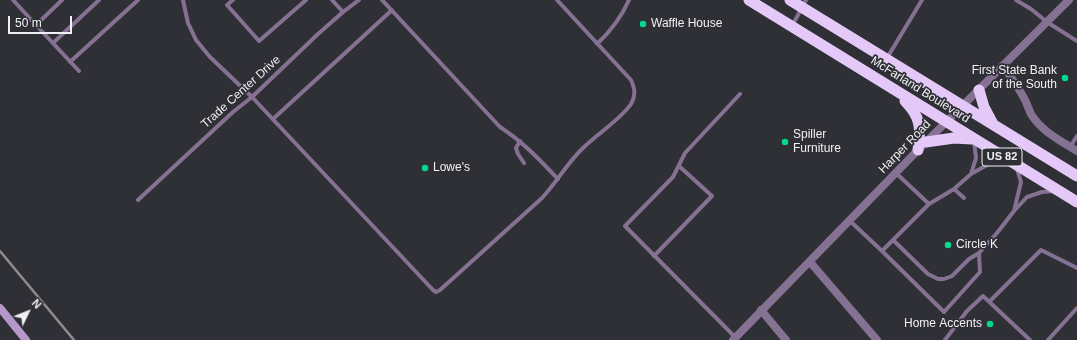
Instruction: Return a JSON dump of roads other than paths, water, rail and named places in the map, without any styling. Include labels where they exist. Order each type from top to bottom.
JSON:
[{"type":"highway","name":"McFarland Boulevard","points":[[750,0],[791,27],[1077,202]]},
{"type":"highway","name":"McFarland Boulevard","points":[[790,0],[804,4],[887,59],[1077,176]]},
{"type":"highway","points":[[979,90],[984,107],[993,125]]},
{"type":"highway","points":[[897,91],[911,107],[918,119],[921,133],[918,150]]},
{"type":"highway","points":[[926,142],[954,138],[973,139]]},
{"type":"main road","points":[[0,308],[26,340]]},
{"type":"street","name":"Harper Road","points":[[734,339],[918,150],[1069,0]]},
{"type":"street","points":[[1003,66],[1025,100],[1031,115],[1042,127],[1074,149]]},
{"type":"street","points":[[810,262],[877,340]]},
{"type":"street","points":[[761,310],[786,340]]},
{"type":"lane","points":[[13,0],[79,71]]},
{"type":"lane","points":[[36,25],[62,0]]},
{"type":"lane","points":[[53,44],[99,0]]},
{"type":"lane","points":[[70,62],[138,0]]},
{"type":"lane","points":[[183,0],[188,23],[196,40],[210,57],[252,97],[436,292],[446,285],[549,190],[582,148],[625,111],[635,96],[631,80],[557,0]]},
{"type":"lane","points":[[233,0],[227,5],[259,41],[306,0]]},
{"type":"lane","points":[[332,0],[343,12]]},
{"type":"lane","name":"Trade Center Drive","points":[[138,200],[343,12],[359,0]]},
{"type":"lane","points":[[382,0],[500,127],[532,151],[558,179]]},
{"type":"lane","points":[[597,44],[610,32],[623,14],[629,0]]},
{"type":"lane","points":[[887,59],[922,0]]},
{"type":"lane","points":[[1016,0],[1077,41]]},
{"type":"lane","points":[[791,27],[804,4]]},
{"type":"lane","points":[[273,120],[392,10]]},
{"type":"lane","points":[[734,339],[625,226],[673,176],[686,154],[740,94]]},
{"type":"lane","points":[[1074,149],[1077,136]]},
{"type":"lane","points":[[971,174],[976,158],[973,139]]},
{"type":"lane","points":[[520,141],[516,148],[524,163]]},
{"type":"lane","points":[[882,251],[929,204],[954,189],[971,174],[987,165],[1001,160],[1011,162],[1018,170],[1021,182],[1014,211]]},
{"type":"lane","points":[[654,256],[712,196],[679,166]]},
{"type":"lane","points":[[896,173],[929,204]]},
{"type":"lane","points":[[545,185],[549,190]]},
{"type":"lane","points":[[954,189],[964,198]]},
{"type":"lane","points":[[893,240],[928,274],[938,280],[944,279],[952,276],[969,259],[978,253],[1027,197],[1042,192],[1058,191]]},
{"type":"lane","points":[[850,221],[944,312],[980,272],[978,253]]},
{"type":"lane","points":[[993,228],[997,233]]},
{"type":"lane","points":[[990,301],[1041,250],[1077,268]]},
{"type":"lane","points":[[945,340],[967,311],[983,296],[1030,340]]},
{"type":"lane","points":[[1048,340],[1077,308]]},
{"type":"railway","points":[[0,251],[74,340]]},
{"type":"place","name":"Waffle House","points":[[643,24]]},
{"type":"place","name":"First State Bank of the South","points":[[1065,78]]},
{"type":"place","name":"Spiller Furniture","points":[[785,142]]},
{"type":"place","name":"Lowe's","points":[[425,168]]},
{"type":"place","name":"Circle K","points":[[948,245]]},
{"type":"place","name":"Home Accents","points":[[990,324]]}]
